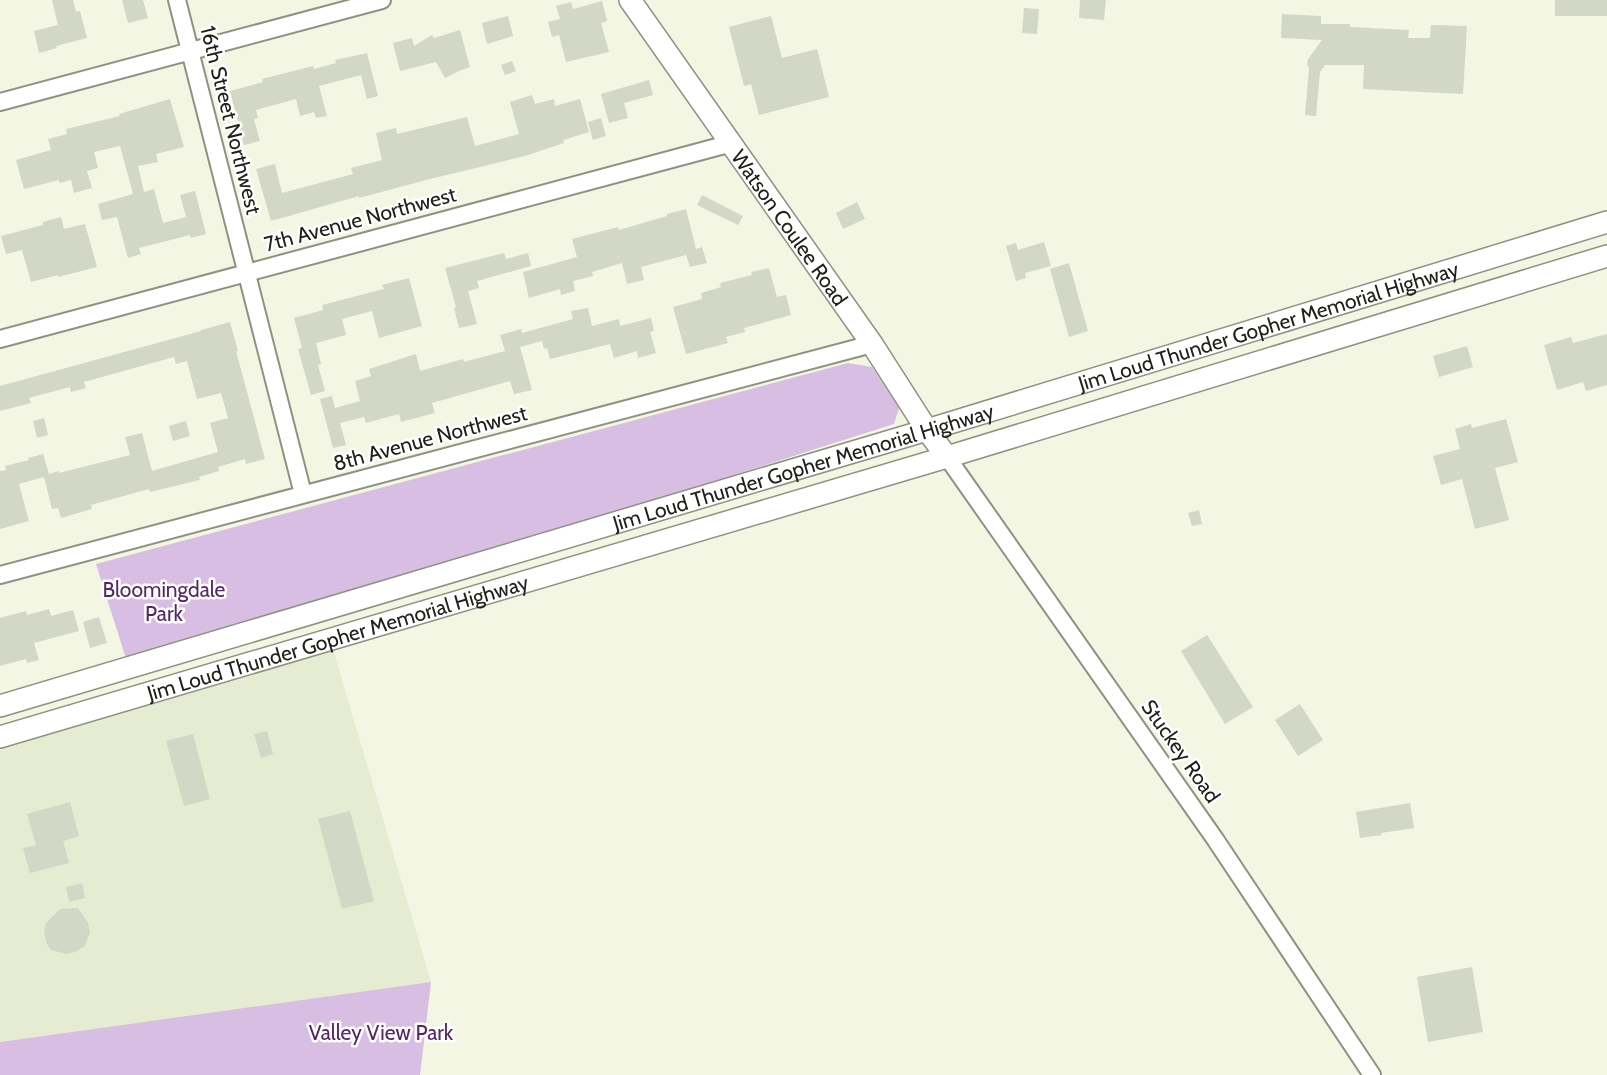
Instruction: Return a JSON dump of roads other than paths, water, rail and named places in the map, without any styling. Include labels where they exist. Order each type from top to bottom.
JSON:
[{"type":"main road","name":"Watson Coulee Road","points":[[630,0],[872,344],[947,457]]},
{"type":"main road","name":"Jim Loud Thunder Gopher Memorial Highway","points":[[0,706],[927,430],[1607,222]]},
{"type":"main road","name":"Jim Loud Thunder Gopher Memorial Highway","points":[[0,737],[947,457],[1607,256]]},
{"type":"street","name":"16th Street Northwest","points":[[177,0],[303,494]]},
{"type":"street","points":[[0,102],[382,0]]},
{"type":"street","name":"7th Avenue Northwest","points":[[0,339],[732,143]]},
{"type":"street","name":"8th Avenue Northwest","points":[[0,575],[872,344]]},
{"type":"street","name":"Stuckey Road","points":[[947,457],[1215,839],[1372,1075]]},
{"type":"park label","name":"Bloomingdale Park","points":[[164,601]]},
{"type":"park label","name":"Valley View Park","points":[[381,1032]]}]
